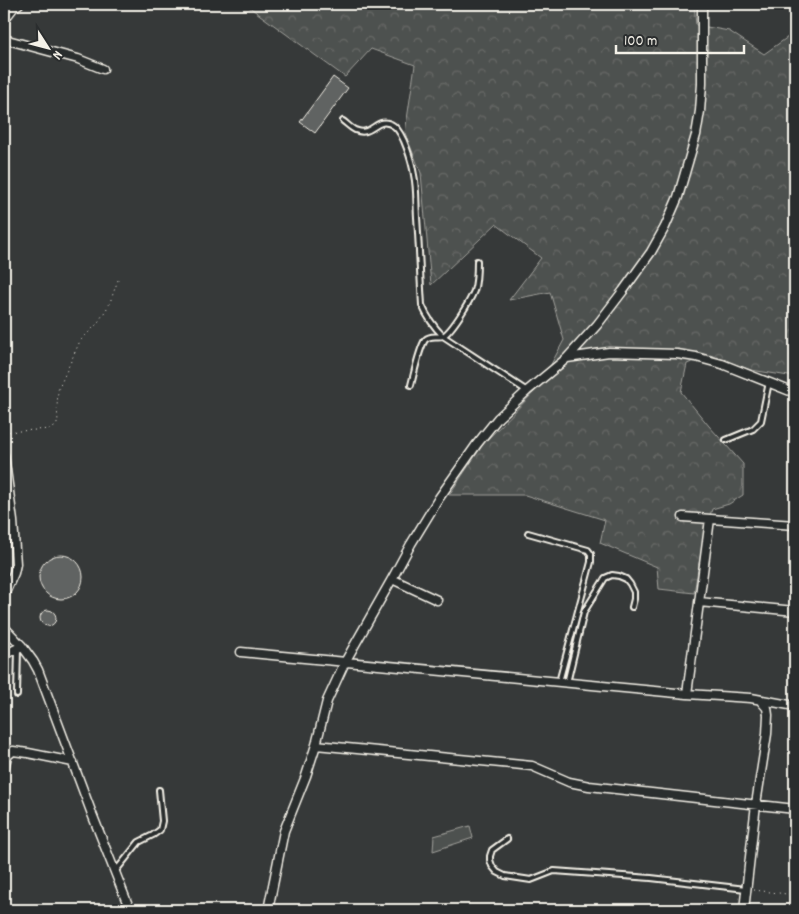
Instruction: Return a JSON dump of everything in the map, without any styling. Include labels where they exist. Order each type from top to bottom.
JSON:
[{"type":"street","points":[[4,20],[14,7],[19,4]]},
{"type":"street","points":[[268,910],[284,831],[299,795],[316,745],[326,701],[345,662],[411,544],[439,498],[477,444],[498,418],[526,391],[567,358],[597,325],[651,252],[665,227],[678,197],[696,135],[700,111],[702,4]]},
{"type":"street","points":[[4,38],[78,59],[103,69]]},
{"type":"street","points":[[567,358],[609,352],[677,354],[722,364],[795,393]]},
{"type":"street","points":[[4,455],[13,521],[16,564],[4,595]]},
{"type":"street","points":[[683,517],[795,525]]},
{"type":"street","points":[[687,694],[710,519]]},
{"type":"street","points":[[392,580],[437,600]]},
{"type":"street","points":[[700,602],[795,611]]},
{"type":"street","points":[[4,627],[33,661],[38,670],[130,910]]},
{"type":"street","points":[[4,655],[20,647]]},
{"type":"street","points":[[241,652],[687,694],[751,698],[795,706]]},
{"type":"street","points":[[744,910],[756,804],[767,734],[767,708],[760,700]]},
{"type":"street","points":[[316,745],[532,766],[569,782],[589,786],[795,808]]},
{"type":"street","points":[[4,769],[7,756],[13,751],[73,762]]},
{"type":"lane","points":[[343,121],[358,131],[367,131],[380,122],[384,122],[394,126],[400,132],[415,176],[422,304],[426,315],[443,336],[526,391]]},
{"type":"lane","points":[[411,384],[425,341],[430,336],[443,336],[453,326],[467,305],[474,291],[478,261]]},
{"type":"lane","points":[[726,440],[753,429],[761,421],[769,382]]},
{"type":"lane","points":[[528,534],[588,550],[591,554],[591,562],[559,682]]},
{"type":"lane","points":[[567,683],[584,612],[605,578],[612,575],[626,579],[634,592],[632,607]]},
{"type":"lane","points":[[17,695],[20,647]]},
{"type":"lane","points":[[115,872],[139,842],[160,830],[162,821],[159,790]]},
{"type":"lane","points":[[507,839],[492,850],[490,856],[492,866],[497,872],[505,876],[532,880],[554,871],[650,878],[746,889]]},
{"type":"path","points":[[4,432],[51,429],[56,426],[58,421],[58,390],[80,341],[97,324],[109,305],[118,280]]},
{"type":"path","points":[[746,889],[795,895]]},
{"type":"green space","points":[[245,4],[694,4],[696,25],[729,31],[764,54],[795,32],[795,377],[751,370],[710,355],[687,364],[681,392],[743,464],[743,495],[729,504],[712,509],[704,535],[694,593],[659,589],[657,567],[600,543],[605,520],[525,495],[449,495],[484,443],[539,387],[564,340],[550,292],[509,300],[541,258],[496,224],[431,285],[421,173],[405,133],[415,65],[371,49],[345,77]]},
{"type":"green space","points":[[470,826],[473,838],[433,851],[434,836]]},
{"type":"building","points":[[333,77],[348,88],[315,133],[300,122]]},
{"type":"building","points":[[61,555],[73,559],[79,565],[83,577],[79,589],[73,595],[61,599],[49,595],[43,589],[39,577],[43,565],[49,559]]},
{"type":"building","points":[[45,610],[51,610],[56,615],[54,624],[45,626],[40,621],[40,615]]}]
